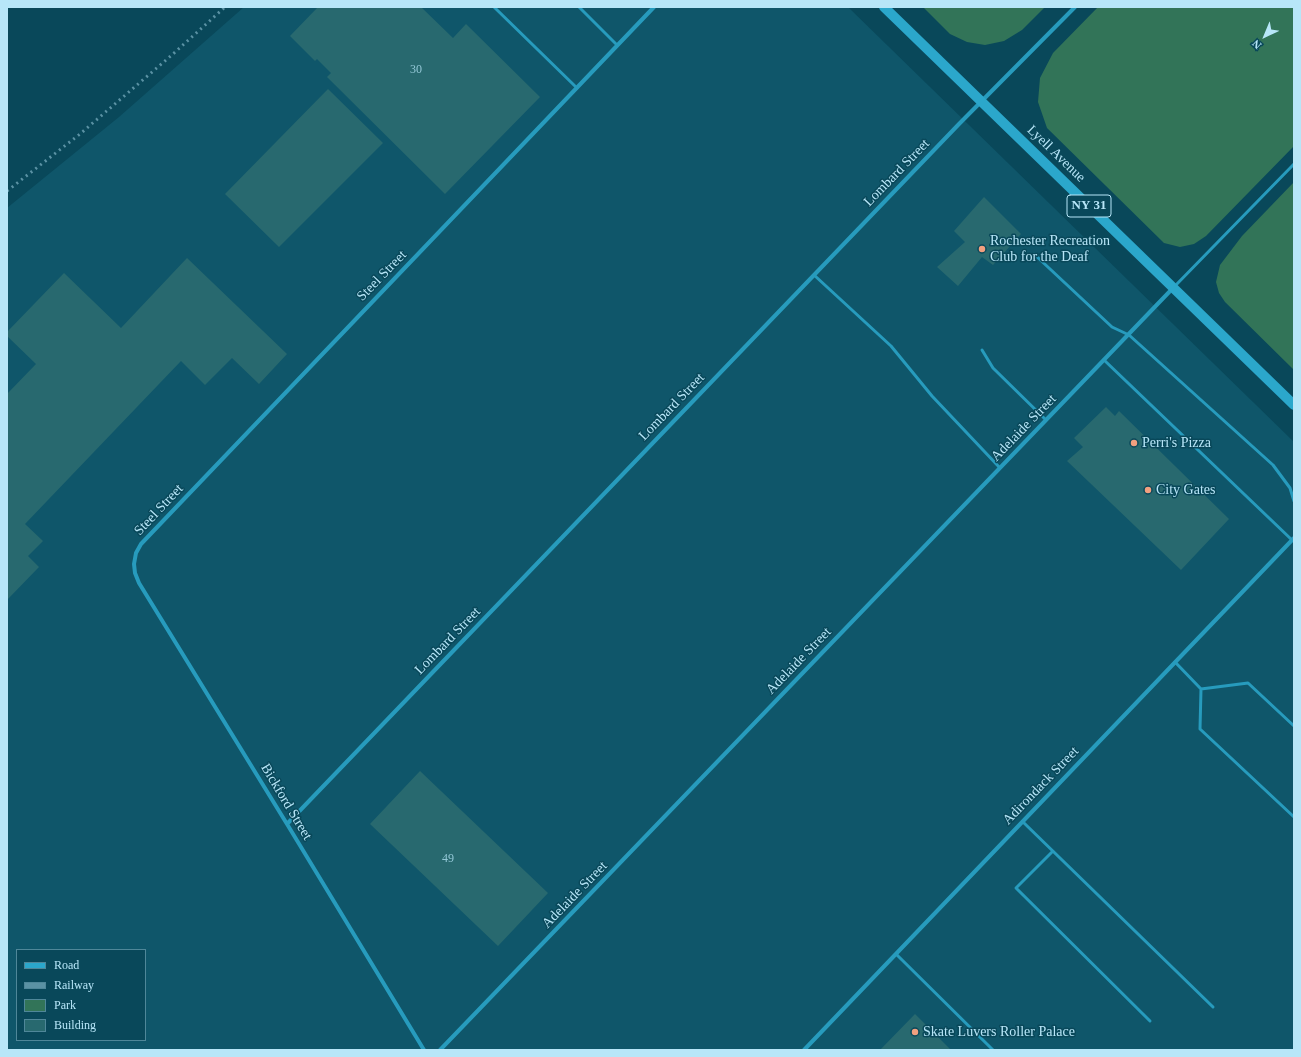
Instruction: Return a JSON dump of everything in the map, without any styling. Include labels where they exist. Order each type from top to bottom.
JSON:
[{"type":"main road","name":"Lyell Avenue","points":[[884,7],[1294,405]]},
{"type":"street","name":"Lombard Street","points":[[287,824],[981,101],[1075,7]]},
{"type":"street","name":"Steel Street","points":[[134,564],[136,553],[142,544],[652,8]]},
{"type":"street","name":"Adelaide Street","points":[[440,1050],[1174,288]]},
{"type":"street","name":"Adirondack Street","points":[[804,1050],[1293,539]]},
{"type":"street","name":"Bickford Street","points":[[134,564],[135,573],[139,583],[424,1050]]},
{"type":"lane","points":[[494,7],[577,88]]},
{"type":"lane","points":[[579,7],[617,46]]},
{"type":"lane","points":[[1174,288],[1294,164]]},
{"type":"lane","points":[[1034,254],[1112,327],[1129,335],[1272,465],[1290,488],[1294,501]]},
{"type":"lane","points":[[814,275],[890,346],[932,396],[1000,468]]},
{"type":"lane","points":[[982,350],[993,368],[1046,420]]},
{"type":"lane","points":[[1104,360],[1293,539]]},
{"type":"lane","points":[[1175,662],[1201,688],[1200,729],[1294,817]]},
{"type":"lane","points":[[1201,688],[1248,683],[1294,726]]},
{"type":"lane","points":[[1023,822],[1213,1007]]},
{"type":"lane","points":[[1053,851],[1016,888],[1150,1021]]},
{"type":"lane","points":[[896,954],[993,1050]]},
{"type":"shaded area","points":[[244,7],[848,7],[1294,442],[1294,1050],[7,1050],[7,208],[119,117]]},
{"type":"green space","points":[[923,7],[1045,7],[1022,30],[1004,41],[985,45],[967,42],[950,34]]},
{"type":"green space","points":[[1098,7],[1294,7],[1294,146],[1206,236],[1194,244],[1180,247],[1164,243],[1047,128],[1038,102],[1040,78],[1053,53]]},
{"type":"green space","points":[[1294,182],[1294,370],[1225,302],[1219,293],[1216,282],[1220,265],[1242,236]]},
{"type":"building","points":[[318,7],[421,7],[453,38],[466,24],[540,97],[445,194],[327,77],[331,73],[317,59],[315,61],[290,36]]},
{"type":"building","points":[[328,89],[383,143],[279,247],[225,194]]},
{"type":"building","name":"Rochester Recreation Club for the Deaf","points":[[984,197],[1021,234],[993,265],[982,257],[958,286],[937,267],[965,242],[954,231]]},
{"type":"building","points":[[187,258],[287,354],[259,384],[232,358],[205,385],[181,361],[25,524],[43,541],[28,556],[39,567],[7,600],[7,394],[36,364],[7,336],[7,332],[64,273],[121,328]]},
{"type":"building","name":"City Gates","points":[[1106,407],[1115,416],[1119,411],[1229,519],[1181,570],[1067,461],[1083,447],[1074,438]]},
{"type":"building","points":[[420,771],[548,893],[498,946],[370,824]]},
{"type":"building","name":"Skate Luvers Roller Palace","points":[[915,1014],[951,1050],[880,1050]]},
{"type":"railway","points":[[7,191],[80,134],[225,7]]},
{"type":"place","name":"Rochester Recreation Club for the Deaf","points":[[982,249]]},
{"type":"place","name":"Perri's Pizza","points":[[1134,443]]},
{"type":"place","name":"City Gates","points":[[1148,490]]},
{"type":"place","name":"Skate Luvers Roller Palace","points":[[915,1032]]}]
